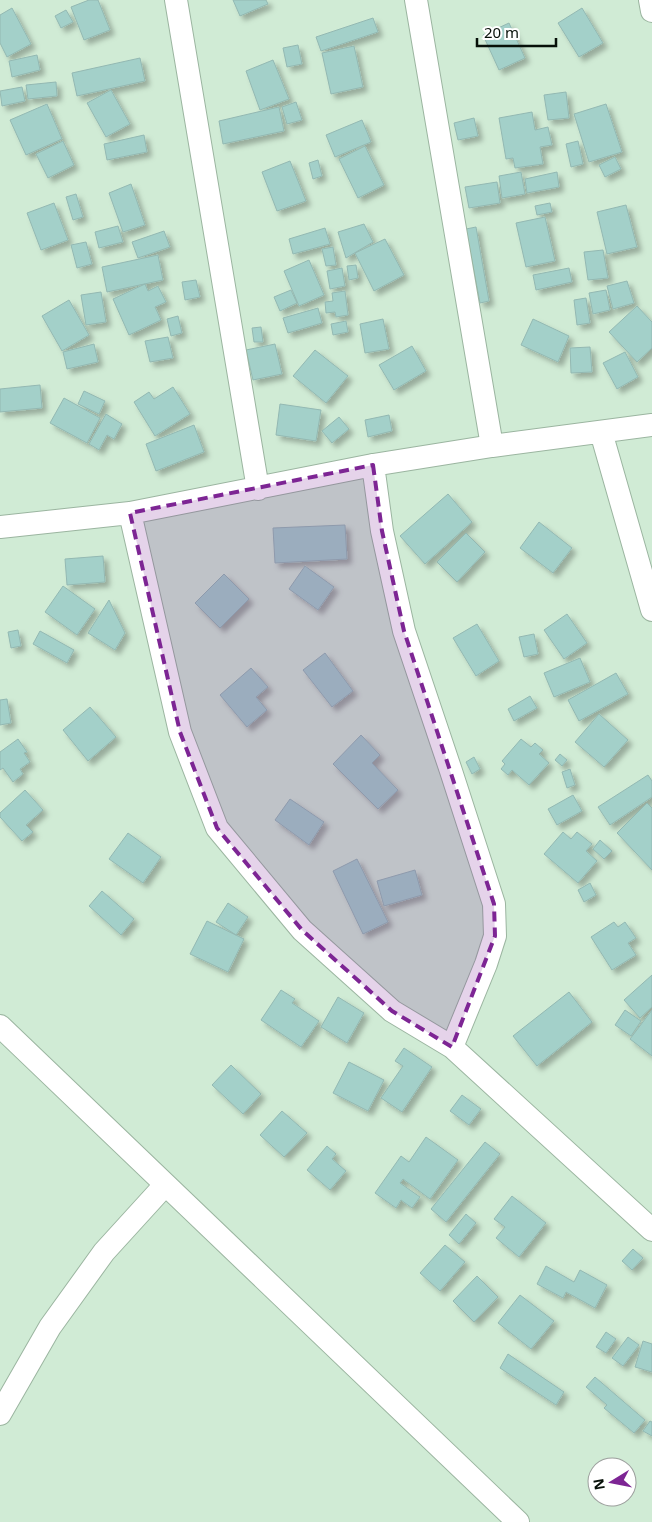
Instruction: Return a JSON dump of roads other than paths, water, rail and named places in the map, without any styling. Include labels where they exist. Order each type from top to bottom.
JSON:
[{"type":"street","points":[[176,0],[258,489]]},
{"type":"street","points":[[416,0],[492,446]]},
{"type":"street","points":[[650,0],[652,11]]},
{"type":"street","points":[[0,528],[130,514],[373,465],[492,446],[652,425]]},
{"type":"street","points":[[601,432],[652,610]]},
{"type":"street","points":[[373,465],[382,531],[404,630],[452,770],[494,904],[495,936],[486,964],[452,1047]]},
{"type":"street","points":[[130,514],[180,732],[217,828],[302,930],[392,1011],[452,1047],[652,1230]]},
{"type":"street","points":[[0,1026],[518,1522]]},
{"type":"street","points":[[0,1414],[50,1326],[104,1252],[166,1185]]}]
